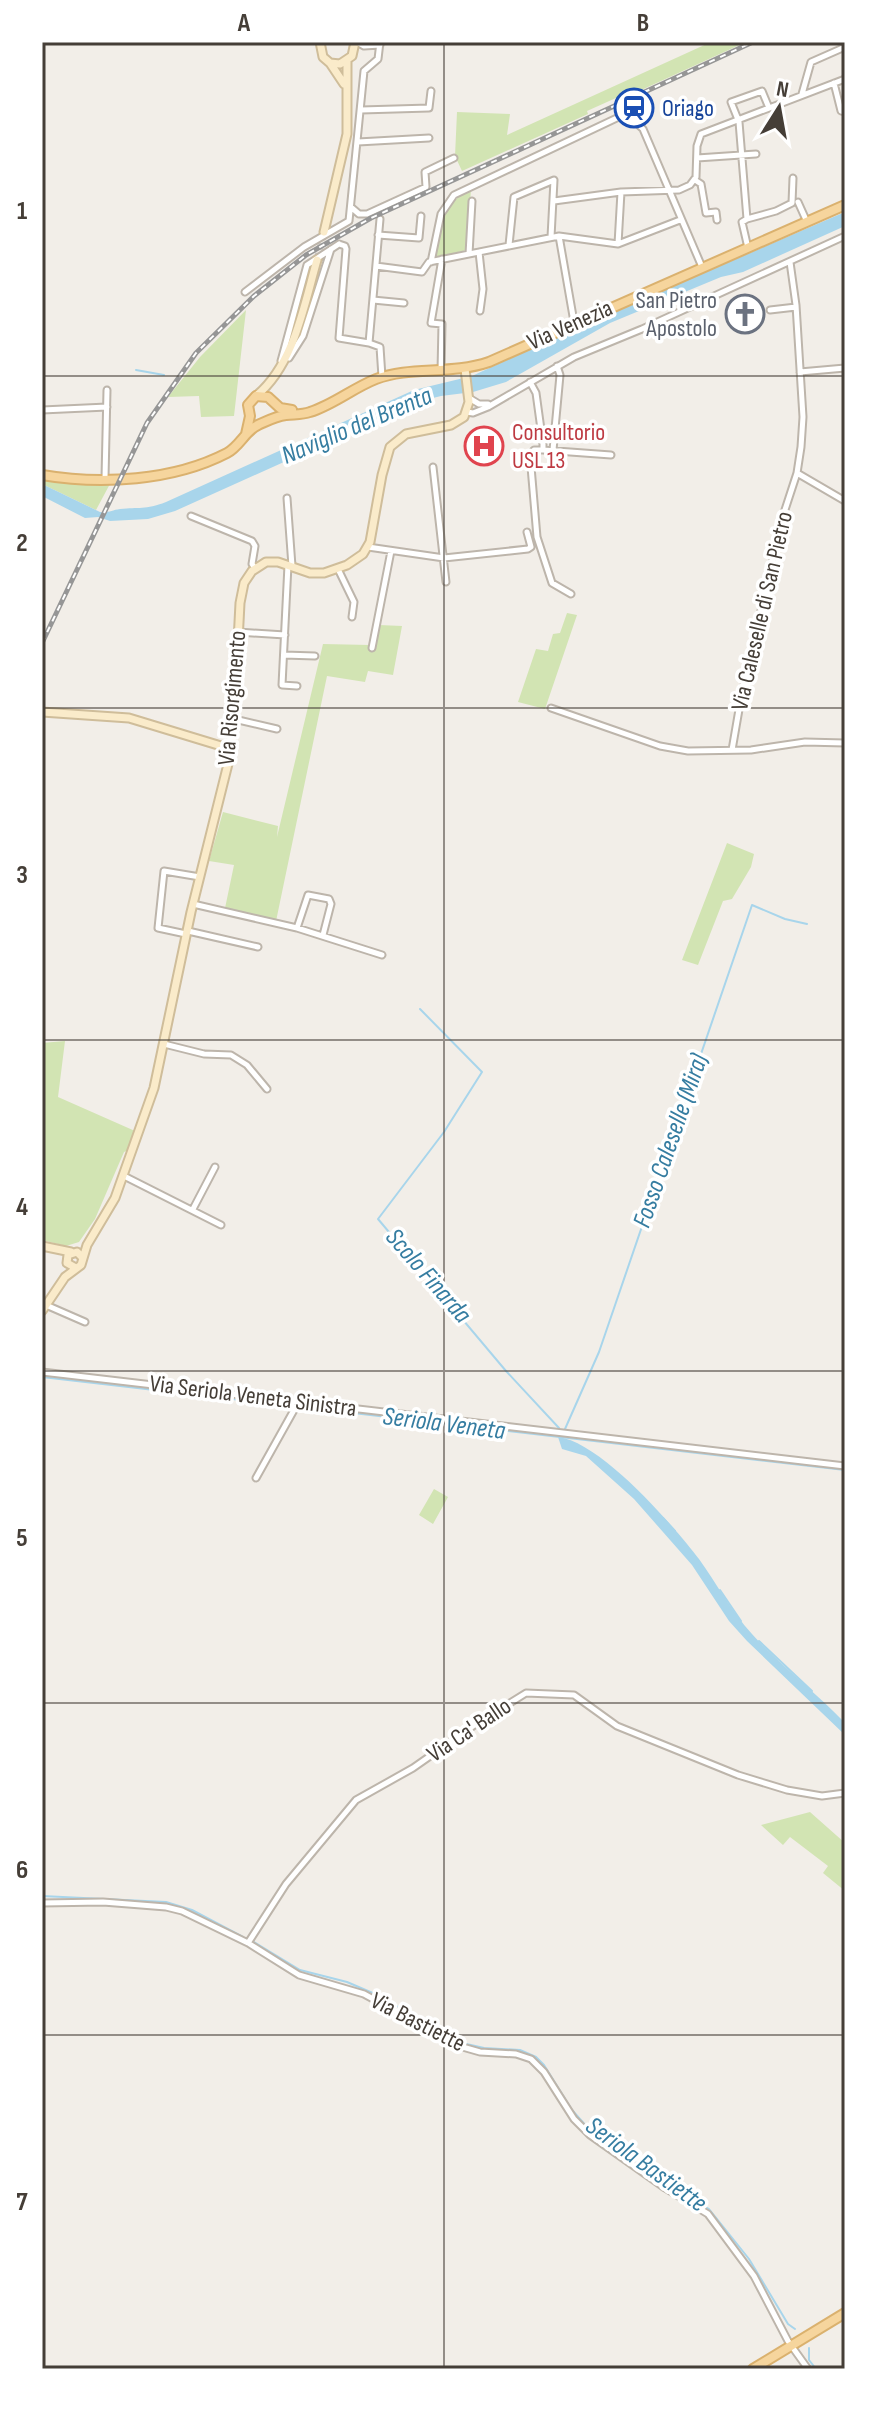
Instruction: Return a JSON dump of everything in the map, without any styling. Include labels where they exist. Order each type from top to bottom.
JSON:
[{"type":"main road","name":"Via Venezia","points":[[273,418],[308,413],[382,377],[466,372],[845,205]]},
{"type":"main road","points":[[42,475],[119,478],[183,472],[229,452],[261,424],[273,418],[276,411],[274,402],[265,396],[256,396],[248,405],[250,416],[245,437]]},
{"type":"main road","name":"Via Venezia","points":[[274,402],[283,409],[295,410],[328,404]]},
{"type":"main road","points":[[250,416],[261,424]]},
{"type":"main road","points":[[753,2369],[845,2313]]},
{"type":"street","points":[[320,42],[321,53],[345,86]]},
{"type":"street","points":[[354,52],[356,42],[364,46]]},
{"type":"street","points":[[245,292],[304,247],[349,221],[364,71],[378,59],[380,44],[364,46],[340,64],[330,63]]},
{"type":"street","points":[[802,95],[811,62],[845,47]]},
{"type":"street","points":[[324,232],[347,134],[347,61]]},
{"type":"street","points":[[695,180],[701,134],[845,79]]},
{"type":"street","points":[[834,83],[841,111],[845,112]]},
{"type":"street","points":[[361,110],[429,108],[431,91]]},
{"type":"street","points":[[747,219],[738,120],[731,102],[762,91],[769,108]]},
{"type":"street","points":[[376,266],[422,272],[431,262],[442,211],[450,199],[462,190],[621,116],[633,120],[643,129],[702,267]]},
{"type":"street","points":[[358,142],[429,138]]},
{"type":"street","points":[[697,158],[756,154]]},
{"type":"street","points":[[351,207],[356,213],[364,215],[426,187],[425,172],[454,158]]},
{"type":"street","points":[[748,248],[742,222],[792,203],[793,178]]},
{"type":"street","points":[[509,245],[514,197],[554,180],[551,237]]},
{"type":"street","points":[[554,201],[621,192],[679,190],[695,180]]},
{"type":"street","points":[[695,180],[701,184],[706,213],[716,212],[717,220]]},
{"type":"street","points":[[618,244],[621,192]]},
{"type":"street","points":[[469,254],[472,201]]},
{"type":"street","points":[[798,202],[808,223]]},
{"type":"street","points":[[378,235],[419,238],[421,216]]},
{"type":"street","points":[[369,343],[380,219]]},
{"type":"street","points":[[431,262],[559,236],[618,244],[680,220]]},
{"type":"street","points":[[559,236],[574,322]]},
{"type":"street","points":[[468,411],[477,412],[557,366],[845,236]]},
{"type":"street","points":[[339,244],[346,249],[339,338],[380,347],[382,377]]},
{"type":"street","points":[[256,396],[303,336],[328,254],[339,244]]},
{"type":"street","points":[[274,402],[273,387],[307,265],[339,244]]},
{"type":"street","points":[[479,252],[483,289],[480,311]]},
{"type":"street","points":[[441,372],[442,324],[431,323],[442,259]]},
{"type":"street","points":[[278,371],[301,314],[317,260]]},
{"type":"street","name":"Via Caleselle di San Pietro","points":[[732,750],[740,699],[782,519],[797,473],[802,431],[796,307],[790,262]]},
{"type":"street","points":[[373,300],[404,303]]},
{"type":"street","points":[[770,310],[796,307]]},
{"type":"street","points":[[553,450],[560,375],[557,366]]},
{"type":"street","points":[[800,372],[845,368]]},
{"type":"street","points":[[191,516],[252,541],[255,546],[252,564],[255,568],[270,561],[319,574],[355,561],[368,547],[390,447],[406,434],[455,424],[468,411],[466,372]]},
{"type":"street","points":[[530,382],[536,393],[543,450]]},
{"type":"street","points":[[105,478],[107,390]]},
{"type":"street","points":[[469,397],[479,404],[493,403]]},
{"type":"street","points":[[42,410],[107,407]]},
{"type":"street","points":[[571,594],[552,583],[537,537],[530,455],[534,450],[553,450],[611,455]]},
{"type":"street","points":[[433,467],[446,582]]},
{"type":"street","name":"Via Caleselle di San Pietro","points":[[797,473],[845,501]]},
{"type":"street","points":[[287,498],[290,565],[282,685],[297,686]]},
{"type":"street","points":[[368,547],[444,558],[530,549],[527,532]]},
{"type":"street","points":[[372,648],[391,551]]},
{"type":"street","name":"Via Risorgimento","points":[[44,1308],[65,1277],[81,1265],[87,1245],[115,1198],[151,1096],[231,749],[241,592],[255,568]]},
{"type":"street","points":[[338,569],[354,602],[352,617]]},
{"type":"street","points":[[238,632],[285,635]]},
{"type":"street","points":[[284,655],[315,656]]},
{"type":"street","name":"Via Caleselle di San Pietro","points":[[551,708],[668,748],[688,751],[805,742],[845,743]]},
{"type":"street","points":[[42,712],[129,718],[231,749]]},
{"type":"street","points":[[234,719],[277,729]]},
{"type":"street","points":[[200,877],[164,871],[158,928],[258,947]]},
{"type":"street","points":[[297,928],[308,895],[329,899],[331,904],[323,935]]},
{"type":"street","points":[[193,904],[323,935],[382,955]]},
{"type":"street","points":[[164,1044],[204,1054],[231,1055],[247,1065],[267,1089]]},
{"type":"street","points":[[193,1209],[215,1167]]},
{"type":"street","points":[[124,1176],[221,1225]]},
{"type":"street","name":"Via Risorgimento","points":[[65,1277],[68,1255],[87,1245]]},
{"type":"street","points":[[42,1246],[74,1252],[83,1258]]},
{"type":"street","points":[[56,1250],[76,1268]]},
{"type":"street","points":[[44,1308],[85,1322]]},
{"type":"street","name":"Via Seriola Veneta Sinistra","points":[[42,1372],[845,1466]]},
{"type":"street","points":[[256,1478],[294,1410]]},
{"type":"street","name":"Via Ca' Ballo","points":[[248,1943],[286,1884],[356,1800],[413,1768],[526,1693],[574,1695],[617,1726],[738,1775],[787,1790],[822,1796],[845,1793]]},
{"type":"street","name":"Via Bastiette","points":[[42,1903],[166,1907],[188,1913],[248,1943],[299,1975],[344,1986],[376,1999],[459,2046],[480,2052],[520,2054],[534,2061],[581,2126],[665,2188],[708,2214],[754,2276],[808,2369]]},
{"type":"green space","points":[[711,42],[746,42],[637,92],[636,89],[587,111],[588,114],[462,171],[455,156],[457,112],[510,114],[507,135]]},
{"type":"green space","points":[[471,189],[467,250],[436,257],[434,254],[441,224],[448,208]]},
{"type":"green space","points":[[246,310],[234,416],[201,417],[199,396],[168,397],[200,357]]},
{"type":"green space","points":[[42,478],[111,482],[96,510],[42,484]]},
{"type":"green space","points":[[567,613],[577,615],[545,709],[518,702],[536,649],[548,651],[553,634],[560,633]]},
{"type":"green space","points":[[379,625],[402,626],[393,675],[368,671],[365,682],[327,676],[275,926],[224,913],[234,865],[209,861],[223,812],[278,826],[277,837],[323,644],[370,645]]},
{"type":"green space","points":[[727,843],[754,854],[751,867],[732,899],[723,901],[698,965],[682,960]]},
{"type":"green space","points":[[65,1041],[58,1097],[135,1131],[129,1150],[124,1152],[95,1219],[79,1242],[66,1246],[42,1240],[42,1043]]},
{"type":"green space","points":[[434,1489],[448,1497],[433,1524],[419,1515]]},
{"type":"green space","points":[[810,1812],[845,1843],[845,1891],[823,1873],[828,1866],[790,1837],[783,1845],[761,1825]]},
{"type":"water","name":"Naviglio del Brenta","points":[[845,212],[845,226],[743,272],[721,277],[610,323],[506,382],[473,392],[417,402],[175,511],[148,519],[110,521],[98,517],[85,518],[42,496],[42,484],[100,512],[166,502],[414,390],[472,376]]},
{"type":"water","points":[[558,1437],[594,1453],[654,1506],[699,1559],[752,1634],[845,1723],[845,1735],[729,1621],[692,1565],[634,1499],[586,1456],[562,1449]]},
{"type":"waterway","points":[[136,370],[164,375]]},
{"type":"waterway","name":"Fosso Caleselle (Mira)","points":[[565,1429],[599,1352],[752,905],[785,919],[807,924]]},
{"type":"waterway","name":"Scolo Finarda","points":[[420,1009],[482,1072],[444,1132],[378,1219],[506,1371],[559,1428]]},
{"type":"waterway","name":"Seriola Veneta","points":[[42,1377],[845,1470]]},
{"type":"waterway","name":"Scolo Finarda","points":[[663,1518],[675,1531]]},
{"type":"waterway","name":"Scolo Finarda","points":[[720,1590],[741,1621]]},
{"type":"waterway","name":"Scolo Finarda","points":[[759,1641],[812,1691]]},
{"type":"waterway","name":"Seriola Bastiette","points":[[42,1896],[166,1902],[192,1910],[243,1937]]},
{"type":"waterway","name":"Seriola Bastiette","points":[[254,1942],[300,1970],[347,1982],[375,1994],[462,2043],[520,2050],[536,2057],[587,2127],[667,2184],[709,2209],[749,2259],[788,2324],[795,2329]]},
{"type":"waterway","name":"Seriola Bastiette","points":[[809,2348],[809,2360],[816,2369]]},
{"type":"tunnel","points":[[317,260],[324,232]]},
{"type":"railway","points":[[42,643],[147,423],[196,353],[254,296],[306,255],[371,218],[753,42]]},
{"type":"place","name":"Oriago","points":[[634,108]]},
{"type":"place","name":"San Pietro Apostolo","points":[[745,314]]},
{"type":"place","name":"Consultorio USL 13","points":[[484,446]]}]
